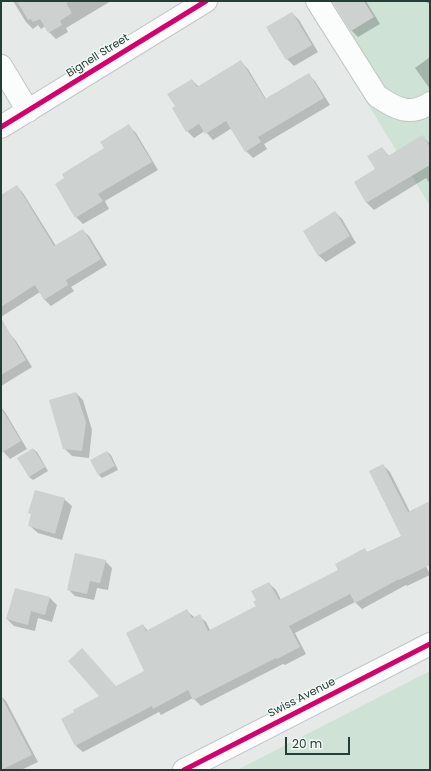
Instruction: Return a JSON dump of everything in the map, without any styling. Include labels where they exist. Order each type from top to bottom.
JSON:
[{"type":"street","name":"Bignell Street","points":[[1,127],[206,1]]},
{"type":"street","points":[[317,1],[377,96],[390,105],[405,110],[428,111]]},
{"type":"street","points":[[1,66],[28,111]]},
{"type":"street","name":"Swiss Avenue","points":[[184,770],[430,644]]},
{"type":"green space","points":[[305,1],[430,1],[430,206]]},
{"type":"green space","points":[[430,671],[430,770],[237,770]]},
{"type":"building","points":[[17,1],[71,1],[66,3],[72,13],[60,21],[62,25],[48,33],[40,19],[33,22],[31,19],[28,20]]},
{"type":"building","points":[[332,1],[364,1],[374,17],[351,31]]},
{"type":"building","points":[[292,12],[312,45],[286,60],[266,27]]},
{"type":"building","points":[[241,60],[265,99],[309,73],[324,98],[258,137],[261,142],[245,152],[226,121],[205,134],[199,124],[186,132],[172,108],[175,106],[167,94],[192,79],[197,87]]},
{"type":"building","points":[[129,124],[152,162],[98,194],[103,201],[75,218],[55,184],[64,178],[62,174],[104,148],[100,142]]},
{"type":"building","points":[[423,135],[430,147],[430,165],[366,203],[354,182],[375,169],[367,156],[382,147],[388,156]]},
{"type":"building","points":[[17,185],[54,246],[83,229],[101,259],[66,280],[68,285],[44,300],[35,285],[1,307],[1,195]]},
{"type":"building","points":[[335,211],[350,236],[318,256],[303,231]]},
{"type":"building","points":[[1,318],[26,360],[1,375]]},
{"type":"building","points":[[76,392],[86,422],[82,451],[63,449],[49,400]]},
{"type":"building","points":[[1,408],[21,441],[1,453]]},
{"type":"building","points":[[33,448],[45,467],[29,477],[17,458]]},
{"type":"building","points":[[107,451],[115,466],[98,475],[90,460]]},
{"type":"building","points":[[383,464],[408,512],[430,501],[430,565],[399,579],[355,603],[350,594],[289,626],[300,647],[277,659],[276,658],[193,700],[188,690],[153,709],[152,706],[75,746],[61,719],[74,712],[73,710],[99,696],[68,661],[82,648],[116,686],[144,671],[126,633],[143,624],[146,631],[187,609],[192,618],[200,614],[208,631],[256,606],[253,602],[256,600],[251,591],[269,582],[279,600],[338,570],[335,564],[365,548],[367,552],[401,536],[369,471]]},
{"type":"building","points":[[35,490],[65,498],[55,534],[28,526],[31,514],[28,513]]},
{"type":"building","points":[[75,553],[106,560],[100,583],[90,581],[87,594],[67,590]]},
{"type":"building","points":[[15,588],[50,597],[45,615],[31,611],[28,625],[6,619]]},
{"type":"building","points":[[1,696],[32,755],[1,770]]},
{"type":"cycle path","points":[[1,127],[206,1]]},
{"type":"cycle path","points":[[184,770],[430,644]]}]
